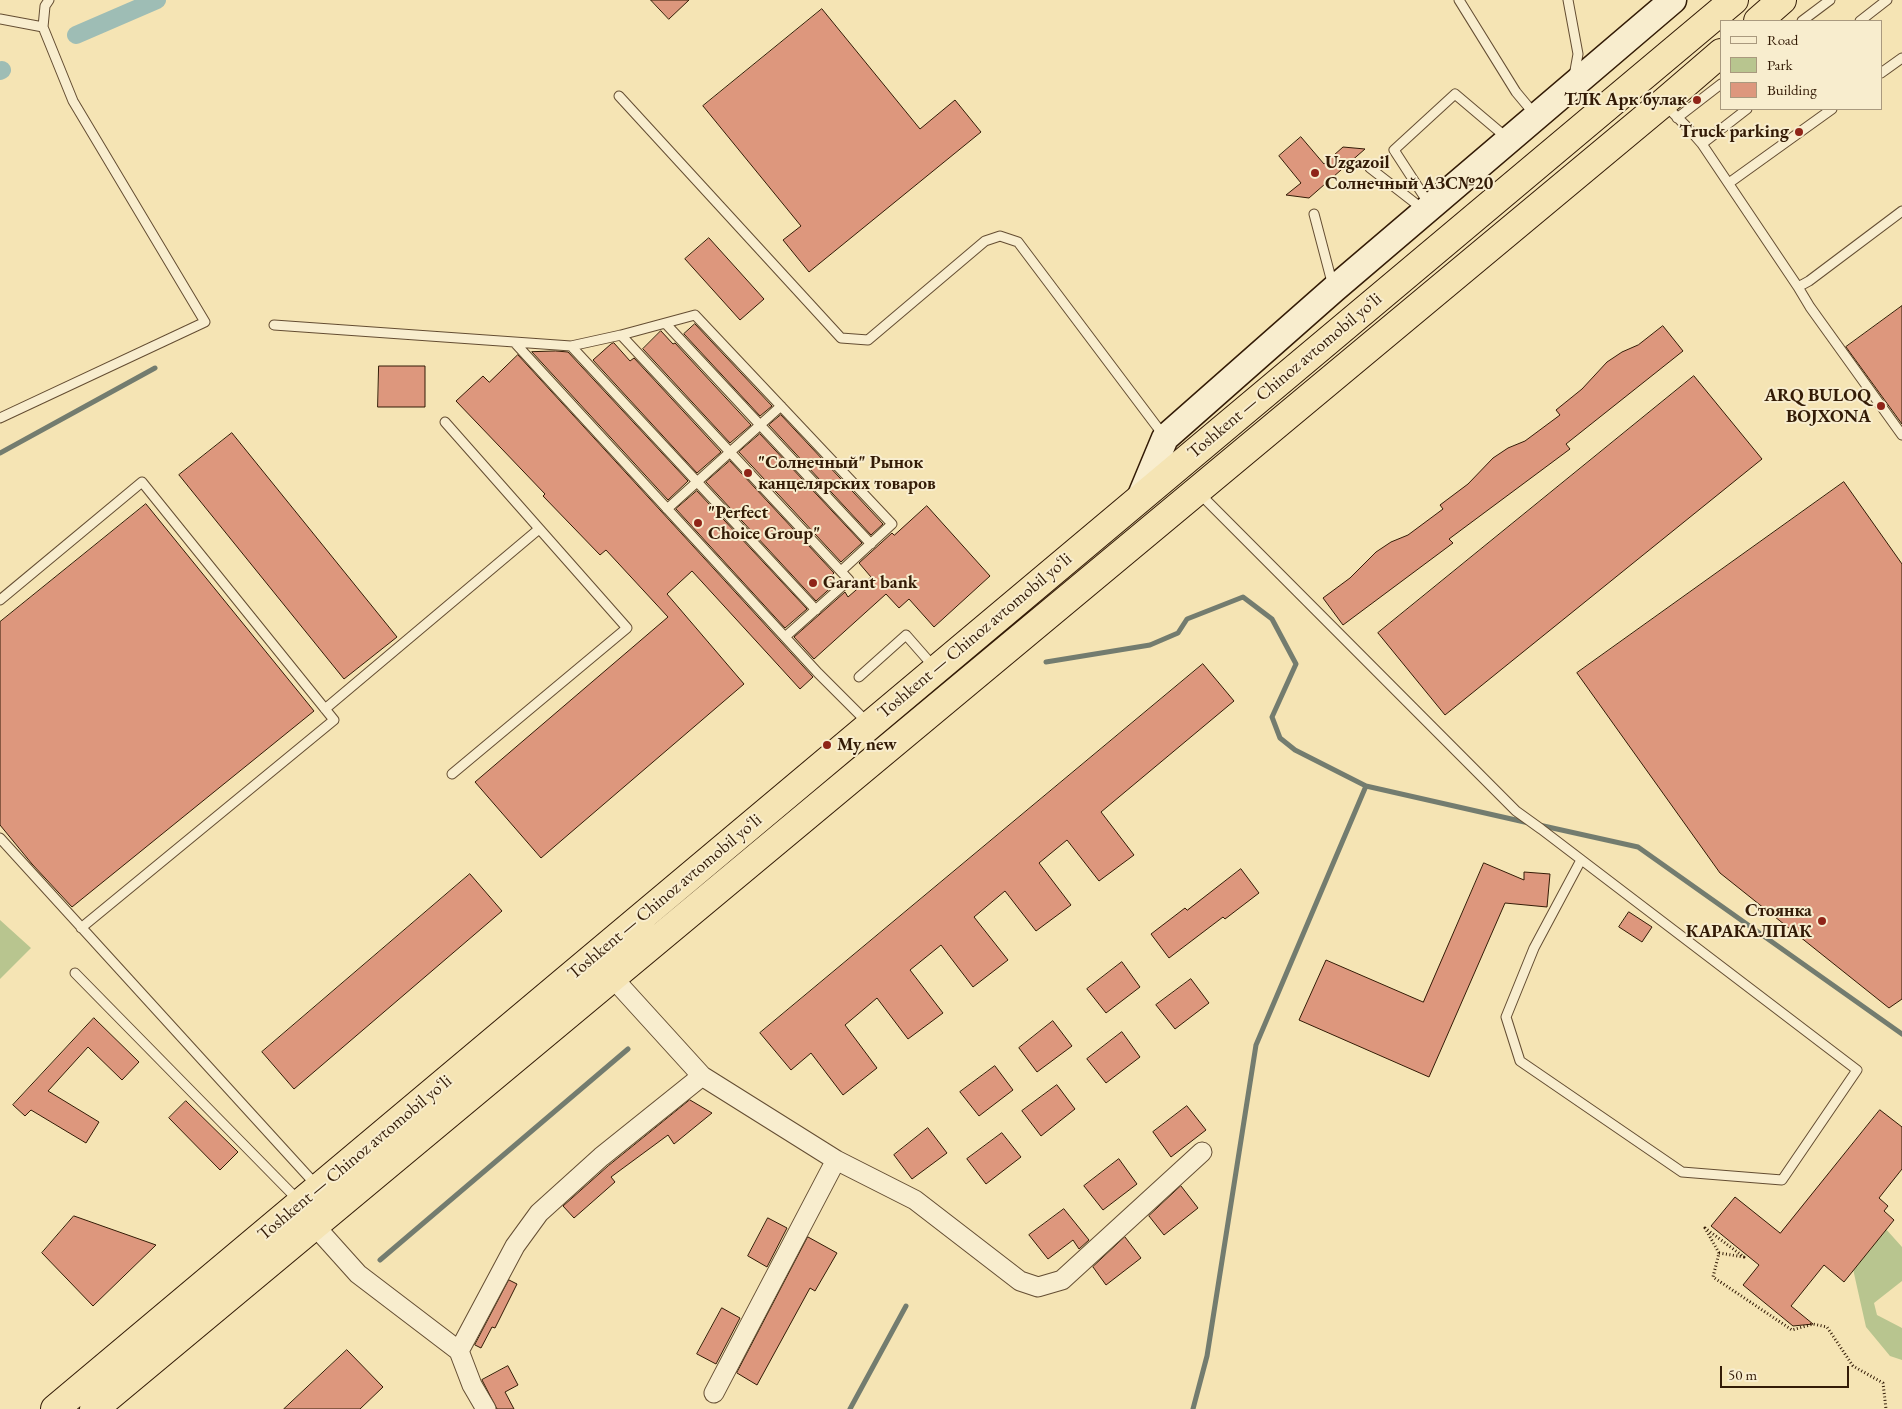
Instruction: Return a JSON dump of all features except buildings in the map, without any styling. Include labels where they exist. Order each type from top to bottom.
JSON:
[{"type":"highway","name":"Toshkent — Chinoz avtomobil yoʻli","points":[[94,1409],[311,1205],[936,669],[1734,0]]},
{"type":"highway","points":[[1759,20],[1782,0]]},
{"type":"highway","name":"Toshkent — Chinoz avtomobil yoʻli","points":[[55,1409],[311,1205],[612,977],[1489,246],[1670,110],[1720,54]]},
{"type":"highway","points":[[1482,210],[1489,246]]},
{"type":"street","points":[[1140,498],[1165,438],[1334,290],[1673,0]]},
{"type":"street","points":[[1467,176],[1482,210]]},
{"type":"street","points":[[612,977],[702,1076],[836,1160],[914,1200],[1020,1281],[1038,1287],[1062,1280],[1202,1152]]},
{"type":"street","points":[[459,1351],[515,1246],[539,1213],[601,1157],[702,1076]]},
{"type":"street","points":[[714,1393],[836,1160]]},
{"type":"street","points":[[311,1205],[358,1274],[459,1351],[472,1385],[486,1409]]},
{"type":"lane","points":[[0,418],[205,322],[73,100],[43,27],[45,6],[49,0]]},
{"type":"lane","points":[[1460,0],[1516,92],[1536,116]]},
{"type":"lane","points":[[1568,0],[1578,54],[1573,84]]},
{"type":"lane","points":[[1803,20],[1830,0]]},
{"type":"lane","points":[[1861,20],[1887,0]]},
{"type":"lane","points":[[0,19],[43,27]]},
{"type":"lane","points":[[1882,72],[1902,58]]},
{"type":"lane","points":[[1720,85],[1670,110],[1702,144],[1810,307],[1902,435]]},
{"type":"lane","points":[[1428,209],[1394,150],[1455,94],[1509,140]]},
{"type":"lane","points":[[619,96],[841,338],[868,340],[985,241],[1000,236],[1018,242],[1165,438]]},
{"type":"lane","points":[[1702,144],[1746,110]]},
{"type":"lane","points":[[1729,184],[1831,110]]},
{"type":"lane","points":[[1370,168],[1428,209]]},
{"type":"lane","points":[[1798,287],[1809,281],[1902,211]]},
{"type":"lane","points":[[1314,214],[1334,290]]},
{"type":"lane","points":[[274,325],[571,346],[666,324],[695,315],[892,524],[842,571]]},
{"type":"lane","points":[[666,324],[871,544]]},
{"type":"lane","points":[[621,335],[849,580],[785,638]]},
{"type":"lane","points":[[515,343],[785,638],[870,725]]},
{"type":"lane","points":[[571,346],[816,610]]},
{"type":"lane","points":[[667,508],[780,406]]},
{"type":"lane","points":[[445,422],[627,628],[452,774]]},
{"type":"lane","points":[[0,600],[142,482],[334,720],[82,928]]},
{"type":"lane","points":[[1196,490],[1516,811],[1541,829],[1857,1070],[1782,1180],[1682,1172],[1520,1061],[1506,1017],[1534,948],[1581,860]]},
{"type":"lane","points":[[325,709],[539,529]]},
{"type":"lane","points":[[859,677],[906,636],[936,669]]},
{"type":"lane","points":[[0,838],[82,928],[311,1205]]},
{"type":"lane","points":[[75,973],[311,1205]]},
{"type":"path","points":[[1719,1253],[1744,1257],[1705,1228],[1719,1253],[1713,1277],[1792,1330],[1813,1324],[1827,1328],[1852,1366],[1883,1383],[1886,1409]]},
{"type":"green space","points":[[0,920],[31,948],[0,979]]},
{"type":"green space","points":[[1885,1228],[1902,1247],[1902,1281],[1874,1303],[1877,1315],[1902,1328],[1902,1360],[1890,1356],[1866,1327],[1853,1269]]},
{"type":"waterway","points":[[76,35],[157,0]]},
{"type":"waterway","points":[[0,453],[155,368]]},
{"type":"waterway","points":[[1046,662],[1150,645],[1178,633],[1187,619],[1243,597],[1272,619],[1296,664],[1272,717],[1280,738],[1295,750],[1366,786],[1529,823]]},
{"type":"waterway","points":[[1193,1409],[1207,1356],[1256,1045],[1366,786]]},
{"type":"waterway","points":[[1539,825],[1638,847],[1902,1034]]},
{"type":"waterway","points":[[380,1260],[628,1049]]},
{"type":"waterway","points":[[850,1409],[906,1306]]},
{"type":"place","name":"ТЛК Арк булак","points":[[1697,100]]},
{"type":"place","name":"Truck parking","points":[[1799,132]]},
{"type":"place","name":"Uzgazoil Солнечный АЗС№20","points":[[1315,173]]},
{"type":"place","name":"ARQ BULOQ BOJXONA","points":[[1881,406]]},
{"type":"place","name":"\"Солнечный\" Рынок канцелярских товаров","points":[[748,473]]},
{"type":"place","name":"\"Perfect Choice Group\"","points":[[698,523]]},
{"type":"place","name":"Garant bank","points":[[813,583]]},
{"type":"place","name":"My new","points":[[827,745]]},
{"type":"place","name":"Стоянка КАРАКАЛПАК","points":[[1822,921]]}]
